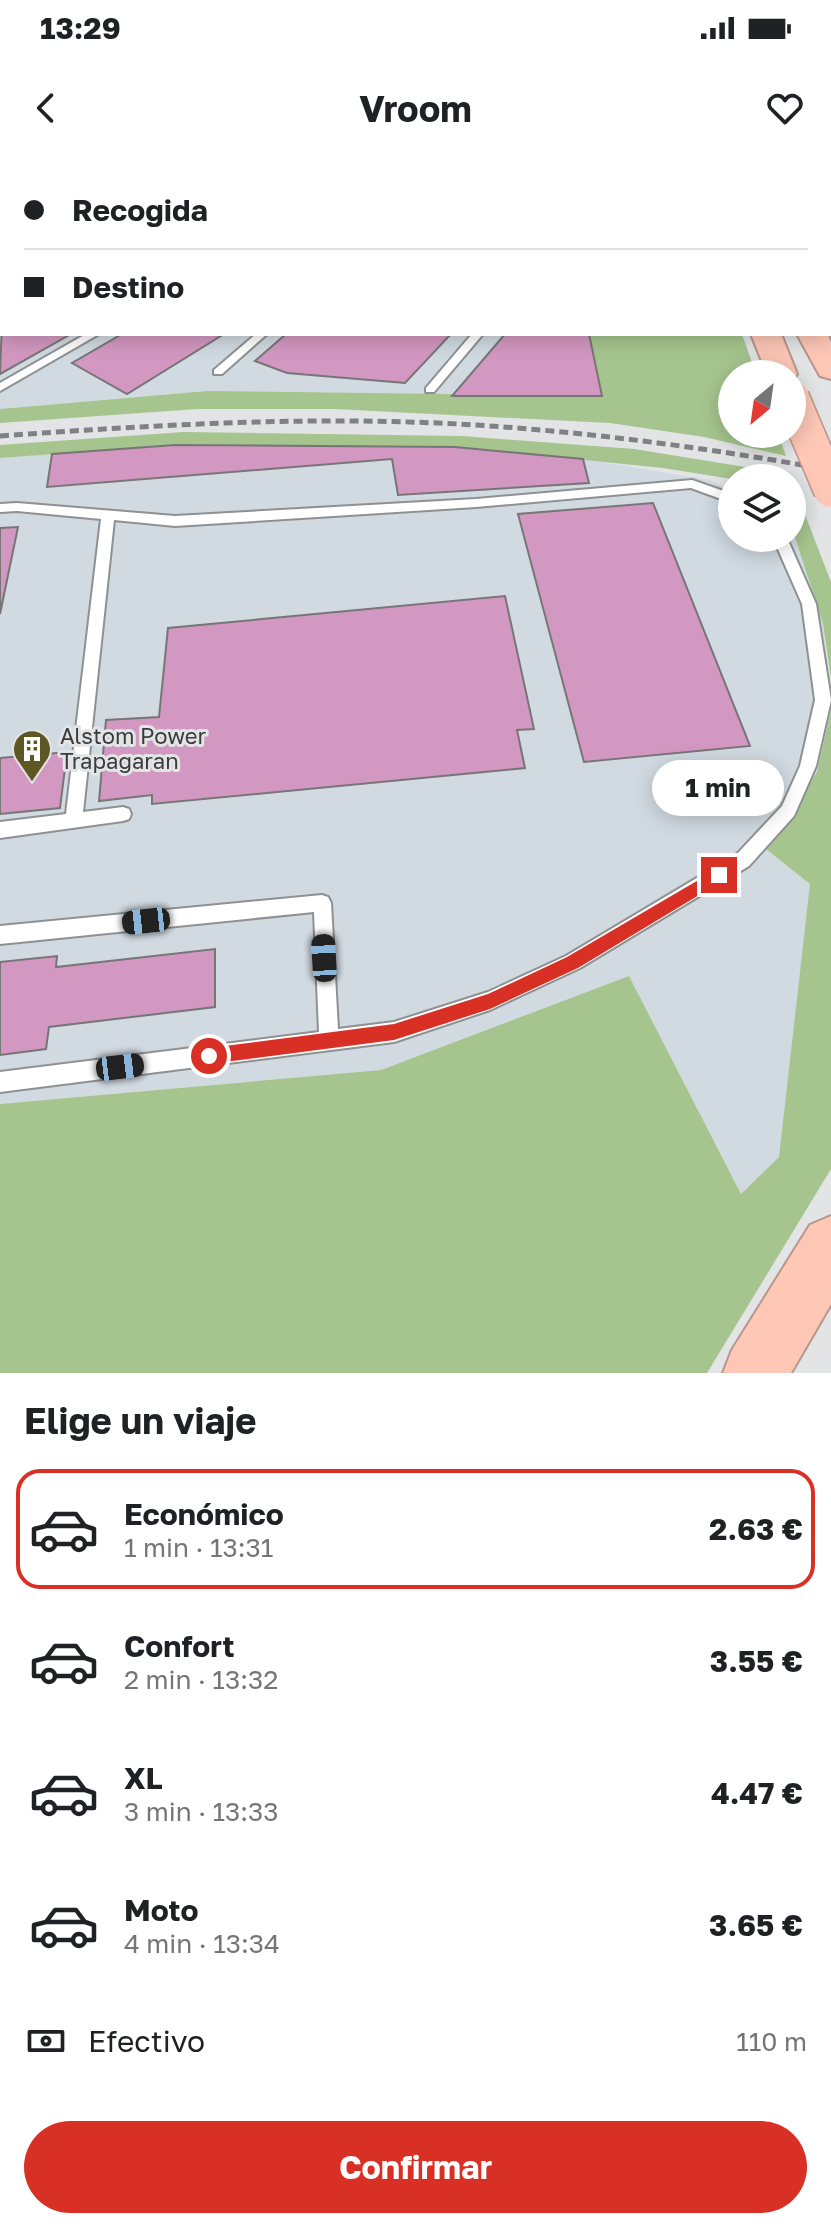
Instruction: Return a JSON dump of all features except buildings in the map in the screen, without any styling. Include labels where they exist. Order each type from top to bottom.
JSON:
[{"type":"highway","points":[[767,336],[776,360]]},
{"type":"highway","points":[[813,336],[831,370]]},
{"type":"highway","points":[[806,431],[831,490]]},
{"type":"highway","points":[[755,1373],[831,1246]]},
{"type":"lane","points":[[0,388],[91,336]]},
{"type":"lane","points":[[218,372],[260,336]]},
{"type":"lane","points":[[430,390],[476,336]]},
{"type":"lane","points":[[0,508],[175,521],[476,503],[692,484],[718,494]]},
{"type":"lane","points":[[74,820],[108,515]]},
{"type":"lane","points":[[0,1082],[394,1032],[490,1001],[573,962],[743,860],[788,811],[808,766],[823,700],[809,604],[786,552]]},
{"type":"lane","points":[[0,830],[123,814]]},
{"type":"lane","points":[[0,935],[322,903],[329,1041]]},
{"type":"shaded area","points":[[0,336],[589,336],[602,396],[207,391],[0,409]]},
{"type":"shaded area","points":[[175,445],[455,447],[583,459],[710,480],[718,484],[718,552],[800,552],[823,624],[831,703],[831,927],[805,1132],[741,1194],[629,976],[381,1070],[0,1104],[0,458]]},
{"type":"green space","points":[[589,336],[743,336],[751,360],[718,360],[718,440],[610,423],[334,409],[197,409],[0,423],[0,409],[207,391],[601,396]]},
{"type":"green space","points":[[183,432],[462,436],[634,449],[727,464],[718,464],[718,477],[663,468],[455,447],[175,445],[0,458],[0,445]]},
{"type":"green space","points":[[751,448],[783,448],[786,456]]},
{"type":"green space","points":[[806,517],[831,582],[831,679],[823,624],[800,552],[806,552]]},
{"type":"green space","points":[[831,711],[831,1169],[707,1373],[0,1373],[0,1104],[381,1070],[629,976],[741,1194],[779,1157],[810,884],[766,849],[817,772]]},
{"type":"railway","points":[[0,436],[230,423],[344,421],[459,424],[646,441],[831,470]]},
{"type":"place","name":"Alstom Power Trapagaran","points":[[32,783]]},
{"type":"route","points":[[209,1056],[394,1032],[490,1001],[573,962],[719,875]]}]
